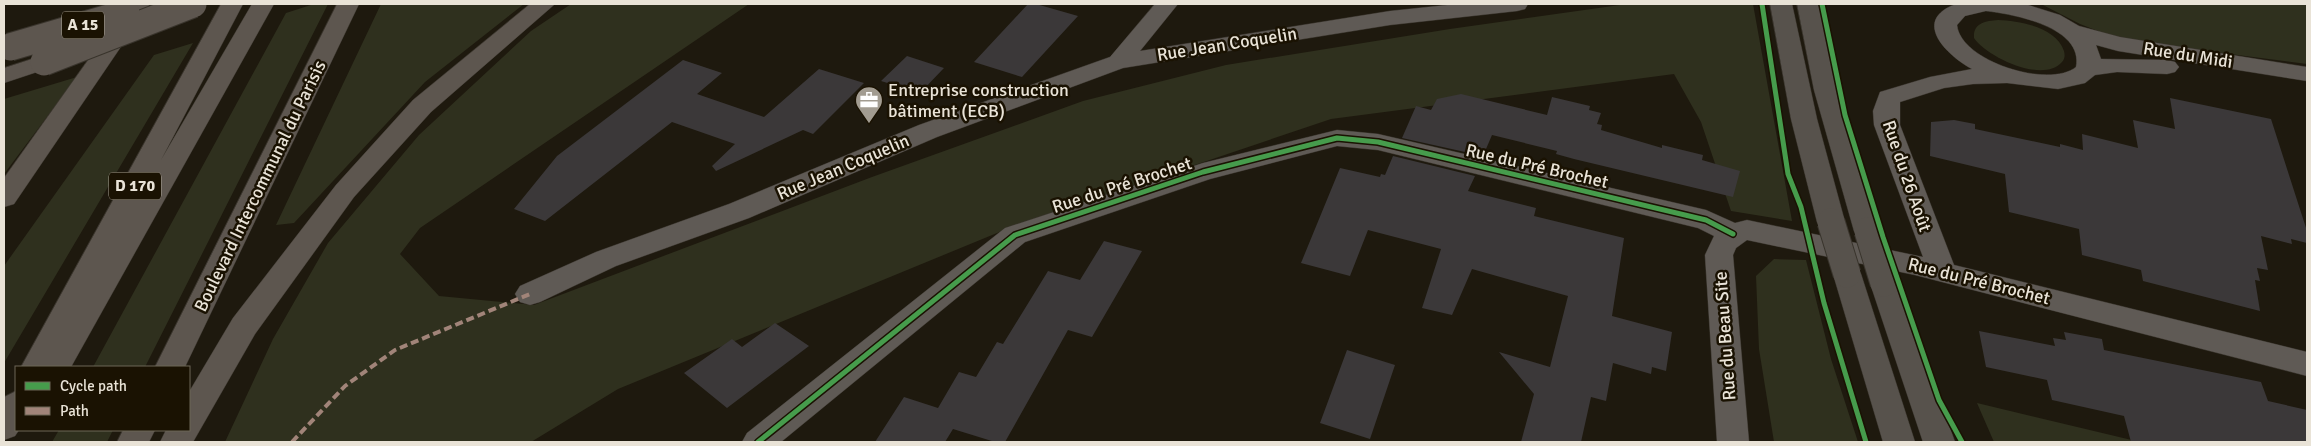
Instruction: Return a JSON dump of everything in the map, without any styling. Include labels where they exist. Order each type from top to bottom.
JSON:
[{"type":"highway","points":[[4,198],[139,4]]},
{"type":"highway","name":"A 15","points":[[7,48],[157,4]]},
{"type":"highway","points":[[4,76],[193,4]]},
{"type":"highway","name":"D 170","points":[[37,366],[200,68],[232,4]]},
{"type":"highway","points":[[57,366],[263,4]]},
{"type":"highway","name":"Boulevard Intercommunal du Parisis","points":[[170,366],[350,4]]},
{"type":"highway","points":[[190,417],[244,326],[293,258],[345,191],[422,106],[544,4]]},
{"type":"highway","points":[[4,427],[15,406]]},
{"type":"highway","points":[[13,442],[19,431]]},
{"type":"highway","points":[[176,442],[182,431]]},
{"type":"main road","points":[[1781,4],[1804,119],[1831,222],[1899,442]]},
{"type":"main road","points":[[1808,4],[1826,90],[1868,231],[1939,442]]},
{"type":"street","points":[[1118,62],[1167,4]]},
{"type":"street","name":"Rue Jean Coquelin","points":[[530,294],[606,259],[739,211],[928,131],[1118,62],[1390,18],[1517,4]]},
{"type":"street","points":[[1986,4],[2030,12],[2052,20],[2070,32],[2087,50],[2090,60],[2088,68],[2080,76],[2047,82],[2026,80],[1999,73],[1975,62],[1956,48],[1948,38],[1940,11],[1954,11],[1968,6],[1986,4]]},
{"type":"street","name":"Rue du Midi","points":[[2070,32],[2133,47],[2307,74]]},
{"type":"street","name":"Rue du Midi","points":[[2088,68],[2155,66],[2307,78]]},
{"type":"street","name":"Rue du 26 Août","points":[[1943,272],[1887,126],[1886,111],[1889,97],[1921,87],[1974,77],[1986,76],[2026,80]]},
{"type":"street","name":"Rue du Pré Brochet","points":[[758,442],[1015,235],[1203,172],[1337,138],[1378,142],[1706,220],[1732,234],[1746,230],[1758,231],[1943,272],[2307,364]]},
{"type":"street","name":"Rue du Beau Site","points":[[1732,234],[1721,246],[1719,255],[1733,442]]},
{"type":"green space","points":[[314,4],[328,4],[146,366],[94,366],[286,13]]},
{"type":"green space","points":[[381,4],[524,4],[425,82],[294,223],[276,225]]},
{"type":"green space","points":[[571,4],[749,4],[420,228],[400,254],[439,296],[534,305],[872,177],[1083,101],[1226,65],[1450,29],[1627,4],[1753,4],[1792,221],[1731,211],[1701,122],[1674,74],[1331,119],[1014,226],[618,389],[531,442],[225,442],[273,339],[328,243],[419,135],[531,31]]},
{"type":"green space","points":[[2041,4],[2307,4],[2307,64],[2121,40],[2080,24]]},
{"type":"green space","points":[[1998,20],[2026,24],[2053,36],[2060,43],[2064,52],[2063,61],[2053,68],[2042,70],[2029,69],[2003,60],[1991,53],[1974,38],[1974,33],[1981,24]]},
{"type":"green space","points":[[193,43],[4,363],[4,266],[154,55]]},
{"type":"green space","points":[[77,77],[4,174],[4,99]]},
{"type":"green space","points":[[1774,259],[1806,260],[1831,359],[1858,442],[1774,442],[1759,349],[1756,276]]},
{"type":"green space","points":[[1977,403],[2140,442],[1994,442]]},
{"type":"green space","points":[[58,431],[112,431],[107,442],[52,442]]},
{"type":"building","points":[[1028,4],[1036,4],[1078,16],[1022,77],[974,62]]},
{"type":"building","points":[[907,56],[944,68],[920,93],[881,81]]},
{"type":"building","points":[[683,60],[722,73],[697,94],[764,117],[819,69],[864,83],[813,134],[803,130],[716,171],[712,166],[735,144],[672,122],[545,221],[514,209],[557,156]]},
{"type":"building","points":[[1461,94],[1547,115],[1552,97],[1590,106],[1589,110],[1601,113],[1597,124],[1602,125],[1601,130],[1662,148],[1662,145],[1703,155],[1702,160],[1740,171],[1733,197],[1574,159],[1556,154],[1557,151],[1492,135],[1483,156],[1402,138],[1416,106],[1431,110],[1437,99]]},
{"type":"building","points":[[2170,98],[2271,119],[2307,231],[2307,243],[2291,239],[2292,244],[2261,236],[2268,270],[2257,268],[2260,281],[2255,280],[2260,311],[2143,281],[2141,270],[2082,255],[2079,229],[2009,212],[2005,174],[1930,156],[1931,122],[1954,120],[1975,124],[1975,129],[2060,147],[2060,144],[2083,150],[2082,134],[2138,148],[2133,120],[2175,129]]},
{"type":"building","points":[[1393,156],[1475,176],[1468,191],[1536,208],[1534,216],[1624,238],[1612,316],[1672,332],[1666,371],[1652,367],[1651,374],[1613,363],[1606,401],[1591,397],[1581,442],[1521,442],[1534,394],[1499,352],[1550,367],[1568,296],[1472,269],[1452,315],[1422,308],[1441,249],[1368,230],[1350,276],[1301,263],[1340,168],[1380,177],[1381,174],[1385,175]]},
{"type":"building","points":[[1104,241],[1142,251],[1092,337],[1068,330],[1005,442],[995,442],[953,429],[945,442],[875,442],[904,397],[938,408],[959,372],[976,377],[997,342],[1003,344],[1048,271],[1080,280]]},
{"type":"building","points":[[775,323],[809,346],[727,408],[684,373],[732,339],[742,347]]},
{"type":"building","points":[[1979,331],[2055,346],[2053,338],[2066,340],[2064,332],[2102,339],[2104,350],[2261,382],[2268,401],[2307,410],[2307,442],[2131,442],[2124,416],[2052,400],[2047,380],[1986,367]]},
{"type":"building","points":[[1347,350],[1395,365],[1370,439],[1320,423]]},
{"type":"marked path","points":[[292,442],[345,386],[395,350],[530,294]]},
{"type":"cycle path","points":[[1762,4],[1788,174],[1801,207],[1824,303],[1866,442]]},
{"type":"cycle path","points":[[1822,4],[1845,115],[1883,237],[1939,400],[1962,442]]},
{"type":"cycle path","points":[[758,442],[1015,235],[1203,172],[1337,138],[1378,142],[1706,220],[1733,234]]},
{"type":"place","name":"Entreprise construction bâtiment (ECB)","points":[[869,124]]}]
